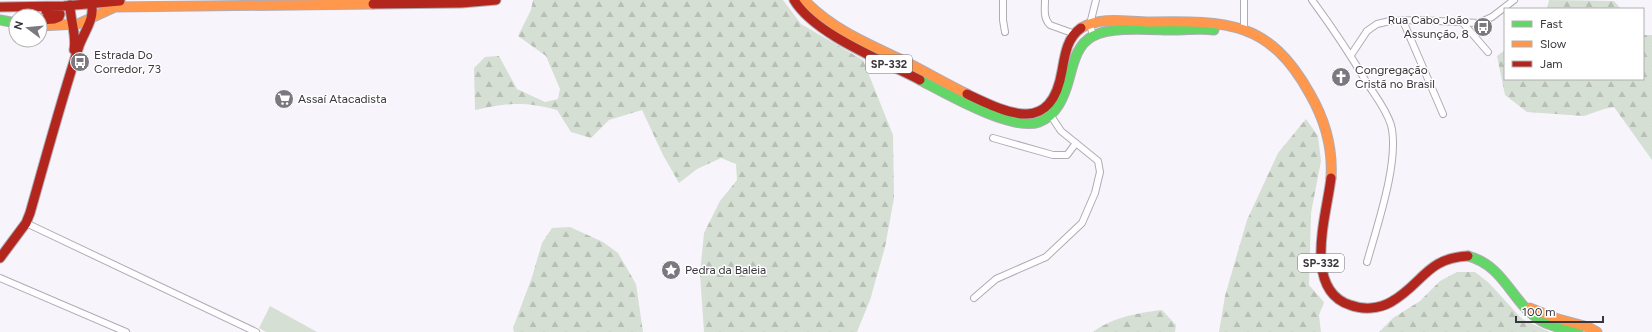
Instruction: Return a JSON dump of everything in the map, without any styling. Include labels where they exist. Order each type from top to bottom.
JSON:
[{"type":"main road","points":[[0,7],[46,7],[70,2],[179,0]]},
{"type":"main road","points":[[48,26],[71,25],[91,20],[102,12],[115,7],[248,7],[461,3],[496,0]]},
{"type":"main road","name":"SP-332","points":[[794,0],[808,17],[833,34],[943,92],[981,110],[1018,122],[1039,122],[1051,116]]},
{"type":"main road","name":"SP-332","points":[[804,0],[813,10],[828,21],[870,45],[984,101],[1023,114],[1030,114],[1044,110],[1054,98],[1059,85],[1066,52],[1074,34],[1081,28],[1090,24],[1105,21],[1189,21],[1234,26],[1270,42],[1285,57],[1304,84],[1323,120],[1327,132],[1331,160],[1331,178],[1320,258],[1325,283],[1332,294],[1344,303],[1355,307],[1370,308],[1382,305],[1392,301],[1405,292],[1442,260],[1453,256],[1467,256],[1478,258],[1492,266],[1538,318],[1547,323],[1578,332]]},
{"type":"main road","points":[[54,135],[54,125],[76,44],[76,37],[71,25],[70,2]]},
{"type":"main road","points":[[0,258],[26,223],[38,189],[78,48],[91,20],[93,9],[88,2]]},
{"type":"main road","points":[[10,6],[16,8]]},
{"type":"main road","points":[[48,11],[56,11],[60,14],[58,18],[48,19]]},
{"type":"main road","name":"SP-332","points":[[1093,36],[1102,33],[1143,30],[1210,29],[1244,31]]},
{"type":"main road","points":[[1051,116],[1057,110],[1062,101],[1079,44],[1077,36],[1074,34]]},
{"type":"main road","points":[[1072,68],[1083,44],[1093,36]]},
{"type":"main road","name":"SP-332","points":[[1526,306],[1558,319],[1588,327],[1597,332]]},
{"type":"street","points":[[1003,0],[1003,20],[1005,32]]},
{"type":"street","points":[[1045,0],[1045,18],[1047,22],[1050,25],[1074,34]]},
{"type":"street","points":[[1093,36],[1090,24],[1096,0]]},
{"type":"street","points":[[1244,0],[1244,31]]},
{"type":"street","points":[[1312,0],[1351,55],[1383,106],[1391,126],[1391,167],[1388,189],[1367,262]]},
{"type":"street","points":[[1504,8],[1514,0]]},
{"type":"street","points":[[1351,55],[1362,37],[1372,27],[1383,22],[1403,21],[1474,24],[1484,21],[1504,8]]},
{"type":"street","points":[[1403,21],[1443,114]]},
{"type":"street","points":[[1463,23],[1488,52]]},
{"type":"street","points":[[974,298],[996,279],[1046,257],[1082,223],[1095,193],[1100,172],[1098,161],[1061,131],[1051,116]]},
{"type":"street","points":[[993,138],[1053,155],[1067,156],[1076,143]]},
{"type":"street","points":[[26,223],[256,332]]},
{"type":"street","points":[[0,278],[126,332]]},
{"type":"green space","points":[[533,0],[783,0],[801,24],[863,60],[893,135],[894,198],[885,247],[870,300],[857,332],[704,332],[700,274],[704,233],[720,201],[737,180],[736,164],[721,158],[697,169],[679,183],[663,155],[642,110],[609,120],[591,138],[571,132],[557,110],[545,107],[516,104],[475,110],[474,68],[485,57],[499,56],[517,89],[545,102],[558,99],[560,89],[546,56],[518,36],[531,10]]},
{"type":"green space","points":[[1549,0],[1614,1],[1620,8],[1547,8]]},
{"type":"green space","points":[[1644,35],[1652,35],[1652,160],[1614,107],[1584,116],[1527,112],[1505,95],[1497,56],[1504,51],[1504,80],[1644,80]]},
{"type":"green space","points":[[1306,119],[1318,136],[1321,161],[1311,213],[1309,285],[1324,302],[1319,315],[1321,332],[1219,332],[1225,296],[1247,220],[1278,153]]},
{"type":"green space","points":[[570,227],[603,242],[618,253],[636,284],[643,332],[514,332],[513,328],[532,277],[542,243],[552,228]]},
{"type":"green space","points":[[1457,272],[1475,272],[1489,283],[1522,319],[1550,332],[1379,332],[1393,318],[1420,301],[1440,281]]},
{"type":"green space","points":[[270,306],[317,332],[266,332],[259,328]]},
{"type":"green space","points":[[1162,310],[1176,325],[1175,332],[1093,332],[1117,319],[1135,314]]},
{"type":"traffic: fast","points":[[0,20],[8,22]]},
{"type":"traffic: fast","points":[[920,80],[962,102],[996,117],[1027,124],[1039,122],[1051,115],[1059,105],[1065,92],[1076,55],[1083,44],[1093,36],[1101,33],[1121,30],[1214,30]]},
{"type":"traffic: fast","points":[[1468,256],[1481,261],[1491,268],[1522,304],[1540,320],[1553,326],[1578,332]]},
{"type":"traffic: slow","points":[[804,0],[826,19],[850,34],[967,94]]},
{"type":"traffic: slow","points":[[48,26],[78,24],[115,7],[373,4]]},
{"type":"traffic: slow","points":[[1081,28],[1097,22],[1115,20],[1202,22],[1244,30],[1262,38],[1279,51],[1295,70],[1320,114],[1327,134],[1331,155],[1331,178]]},
{"type":"traffic: slow","points":[[1530,308],[1558,319],[1588,327],[1597,332]]},
{"type":"traffic: jam","points":[[373,4],[461,3],[496,0]]},
{"type":"traffic: jam","points":[[794,0],[804,13],[817,25],[834,36],[870,56],[920,80]]},
{"type":"traffic: jam","points":[[0,7],[64,6],[120,1]]},
{"type":"traffic: jam","points":[[0,258],[26,223],[30,213],[72,67],[79,46],[91,19],[91,3]]},
{"type":"traffic: jam","points":[[70,5],[75,39],[74,50]]},
{"type":"traffic: jam","points":[[48,11],[58,11],[60,14],[59,17],[48,19]]},
{"type":"traffic: jam","points":[[967,94],[998,108],[1013,112],[1026,114],[1038,112],[1048,104],[1056,91],[1067,47],[1076,32],[1081,28]]},
{"type":"traffic: jam","points":[[1331,178],[1321,249],[1322,267],[1326,283],[1335,296],[1350,305],[1360,308],[1371,308],[1391,302],[1411,288],[1434,267],[1454,258],[1468,256]]},
{"type":"place","name":"Rua Cabo João Assunção, 8","points":[[1483,27]]},
{"type":"place","name":"Estrada Do Corredor, 73","points":[[80,62]]},
{"type":"place","name":"Congregação Cristã no Brasil","points":[[1341,77]]},
{"type":"place","name":"Assaí Atacadista","points":[[284,99]]},
{"type":"place","name":"Pedra da Baleia","points":[[671,270]]}]
